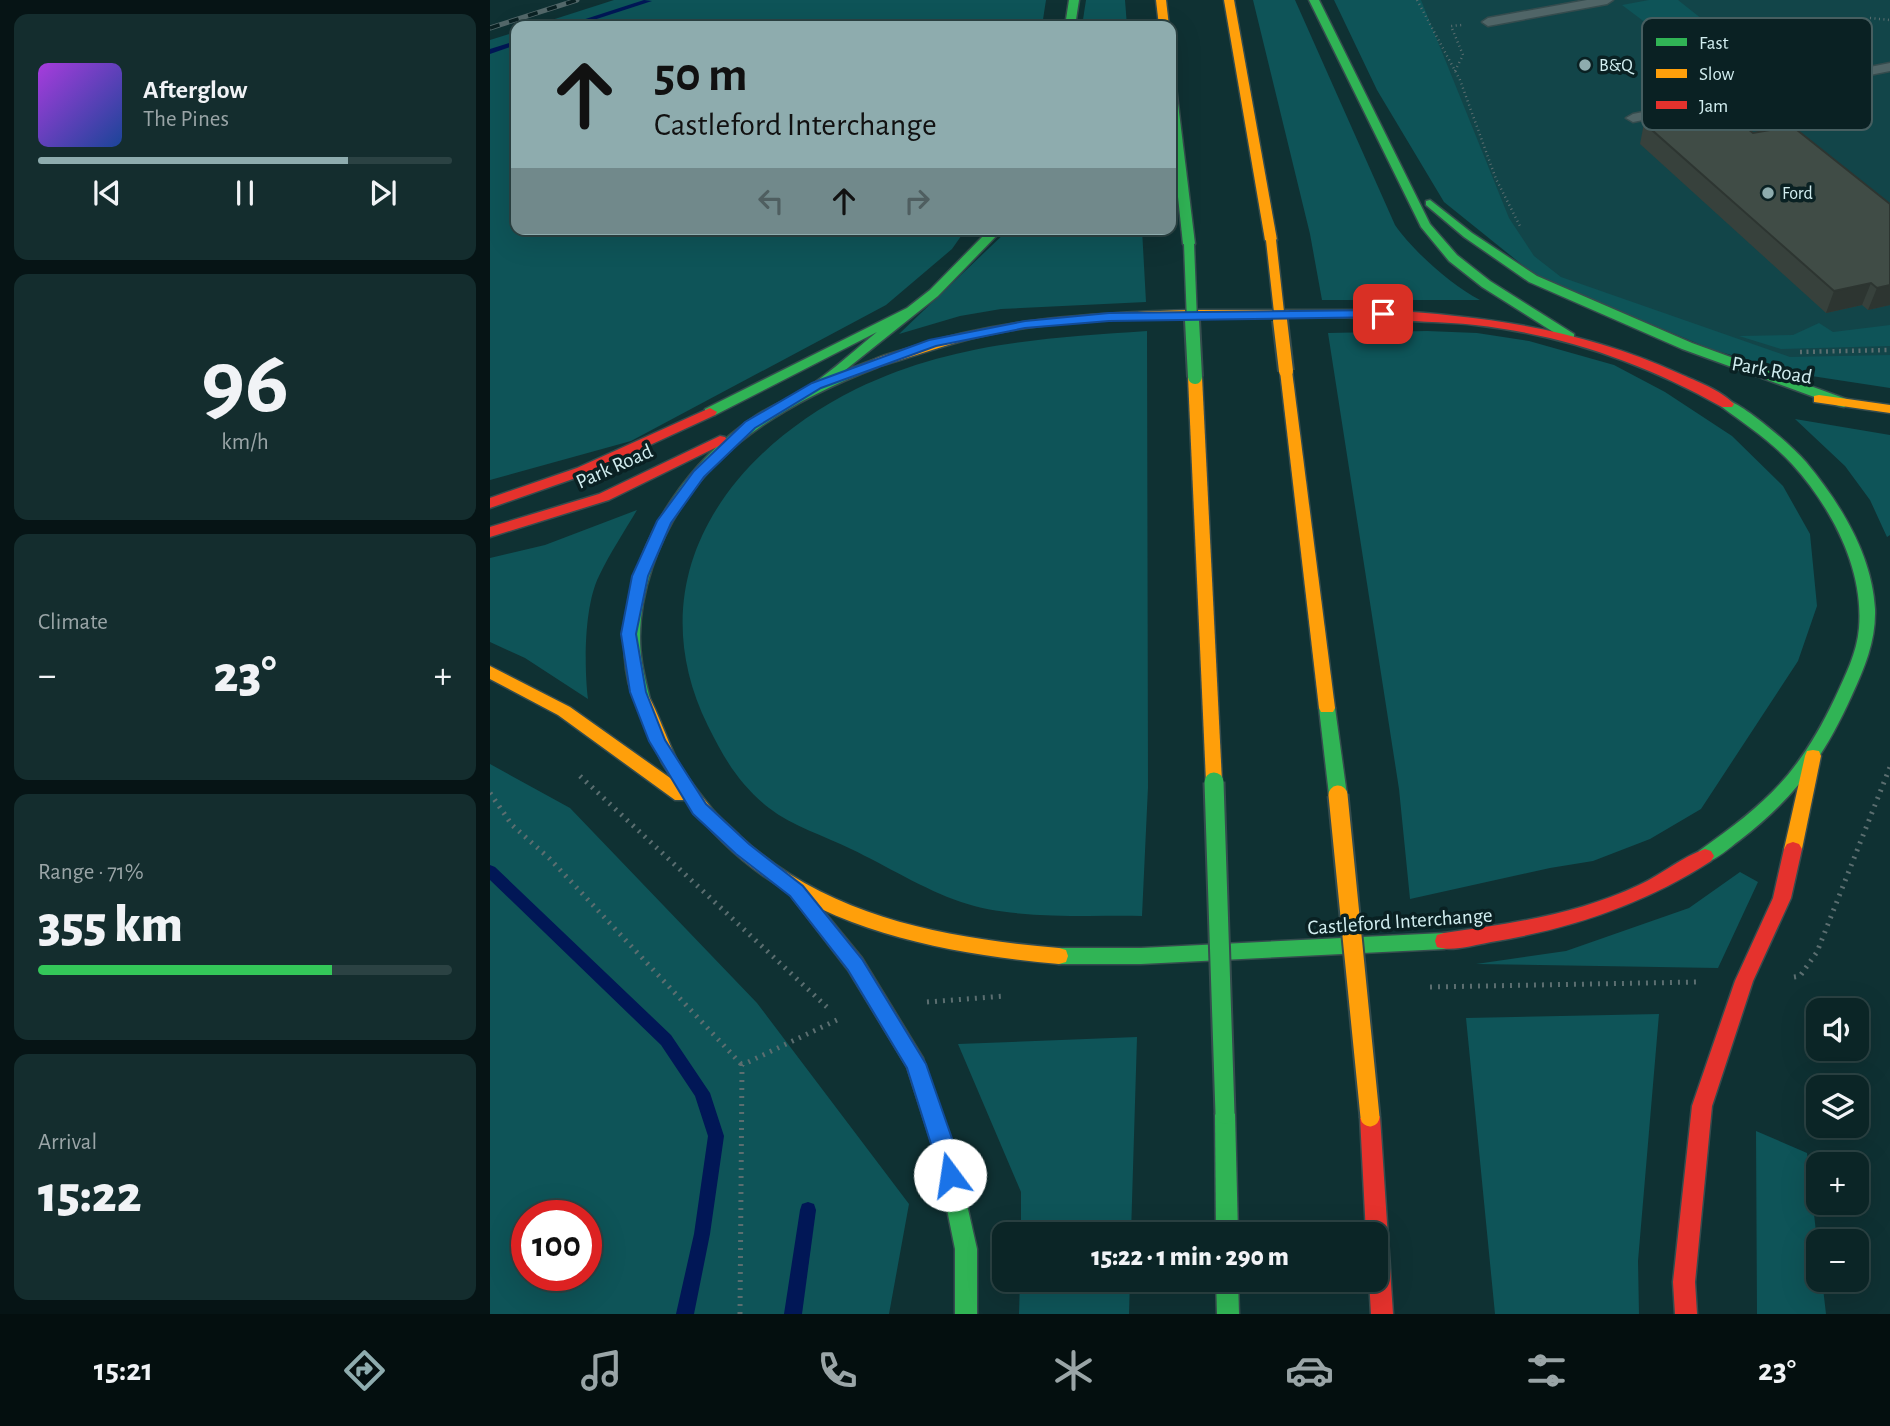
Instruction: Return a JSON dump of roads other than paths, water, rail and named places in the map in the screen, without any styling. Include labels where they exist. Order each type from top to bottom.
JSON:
[{"type":"main road","points":[[1071,21],[1074,0]]},
{"type":"main road","points":[[1161,0],[1163,21]]},
{"type":"main road","points":[[1228,0],[1271,240],[1338,795],[1370,1118],[1382,1314]]},
{"type":"main road","points":[[1314,0],[1425,225],[1453,258],[1486,284],[1570,337]]},
{"type":"main road","points":[[1176,130],[1189,244],[1214,782],[1227,1222]]},
{"type":"main road","points":[[1401,174],[1468,235],[1534,279],[1610,317],[1730,364],[1844,403]]},
{"type":"main road","points":[[817,386],[920,305],[972,259],[992,235]]},
{"type":"main road","points":[[490,503],[582,471],[689,422],[920,305]]},
{"type":"main road","name":"Castleford Interchange","points":[[1383,314],[1456,317],[1510,323],[1570,337],[1649,365],[1701,390],[1749,419],[1782,446],[1812,479],[1842,527],[1863,586],[1868,632],[1844,694],[1813,756],[1774,801],[1728,841],[1684,872],[1630,899],[1560,923],[1492,936],[1403,946],[1084,957],[976,948],[857,918],[797,891],[742,849],[700,809],[658,741],[638,692],[628,634],[640,576],[665,521],[699,474],[750,425],[817,386],[933,342],[1025,324],[1109,317],[1383,314]]},
{"type":"main road","name":"Park Road","points":[[1649,365],[1717,382]]},
{"type":"main road","name":"Park Road","points":[[1756,389],[1890,409]]},
{"type":"main road","name":"Park Road","points":[[490,532],[604,497],[750,425]]},
{"type":"main road","points":[[1868,632],[1886,602]]},
{"type":"main road","points":[[1844,694],[1871,671]]},
{"type":"main road","points":[[490,672],[564,711],[700,809]]},
{"type":"main road","points":[[1686,1314],[1684,1282],[1703,1105],[1744,981],[1782,898],[1813,756]]},
{"type":"main road","points":[[797,891],[855,964],[916,1064],[945,1150],[966,1250],[965,1314]]},
{"type":"main road","points":[[1227,1292],[1228,1314]]},
{"type":"lane","points":[[1488,22],[1607,0]]},
{"type":"lane","points":[[1872,71],[1890,67]]},
{"type":"lane","points":[[1633,118],[1642,116]]},
{"type":"waterway","points":[[584,21],[648,1]]},
{"type":"waterway","points":[[490,52],[511,45]]},
{"type":"waterway","points":[[490,871],[666,1040],[702,1093],[716,1136],[702,1234],[685,1314]]},
{"type":"waterway","points":[[793,1314],[808,1210]]},
{"type":"railway","points":[[512,21],[577,0]]},
{"type":"railway","points":[[490,28],[511,21]]},
{"type":"place","name":"B&Q","points":[[1585,65]]},
{"type":"place","name":"Ford","points":[[1768,193]]}]
